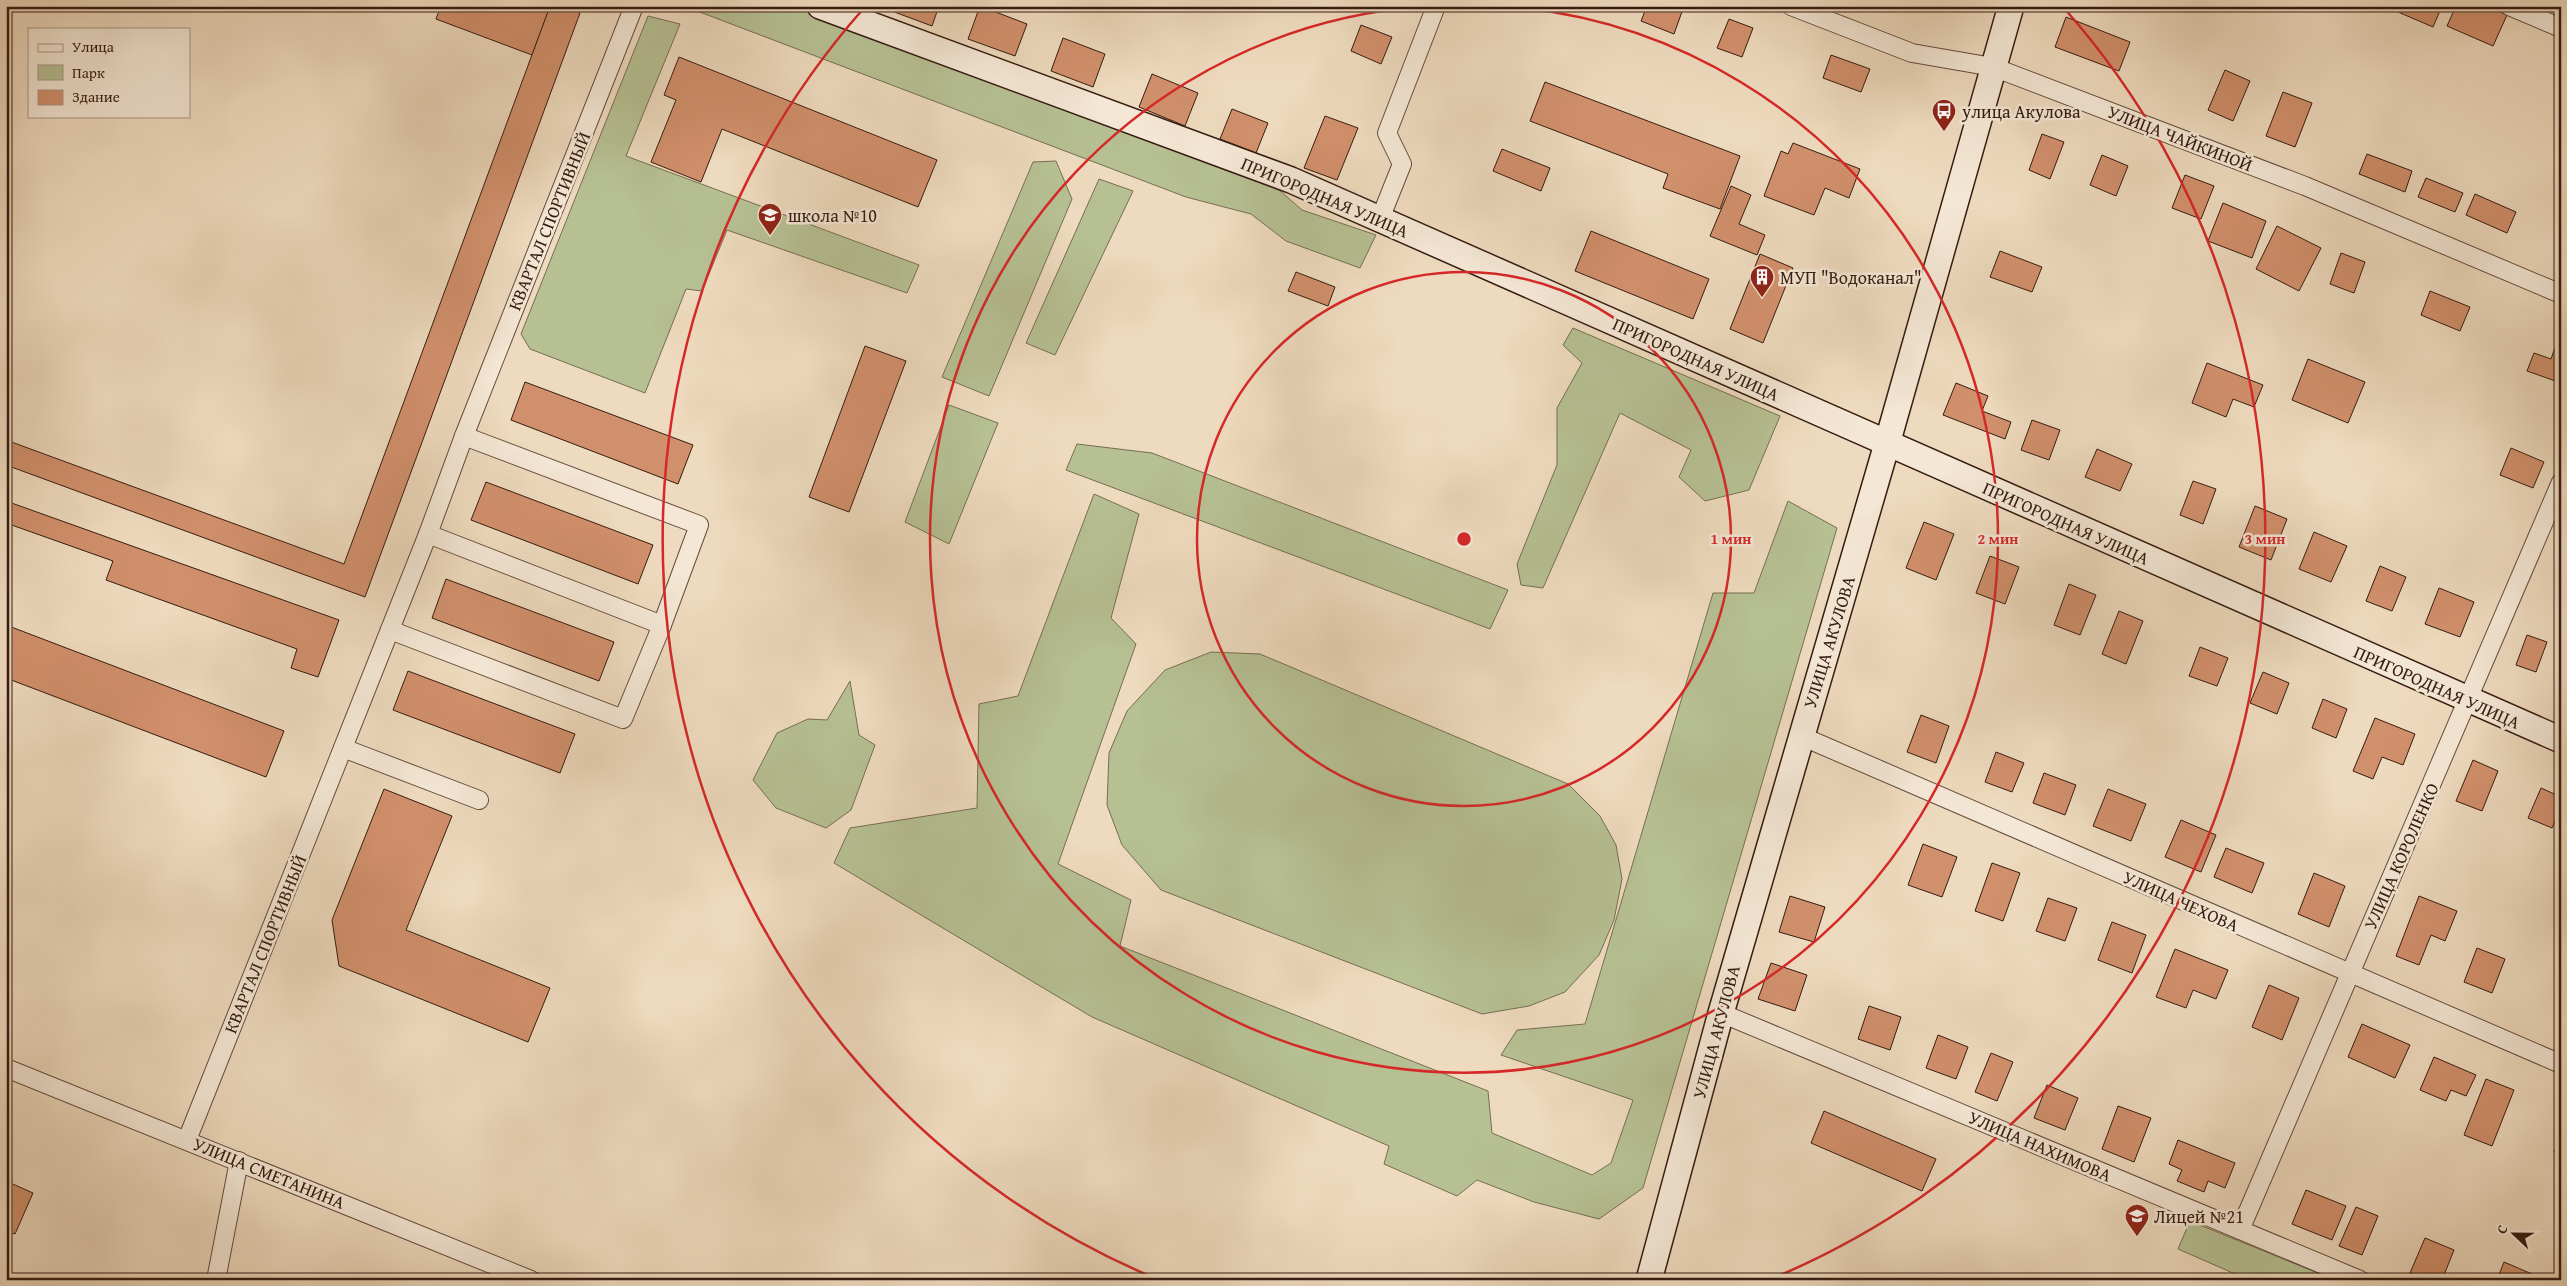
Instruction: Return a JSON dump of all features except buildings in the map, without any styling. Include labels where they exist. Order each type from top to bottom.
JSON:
[{"type":"main road","name":"ПРИГОРОДНАЯ УЛИЦА","points":[[820,6],[1291,180],[2561,740]]},
{"type":"main road","name":"УЛИЦА АКУЛОВА","points":[[1649,1280],[1721,1013],[1887,444],[2011,6]]},
{"type":"street","name":"КВАРТАЛ СПОРТИВНЫЙ","points":[[186,1140],[428,534],[464,436],[634,6]]},
{"type":"street","points":[[1380,219],[1402,164],[1387,133],[1436,6]]},
{"type":"street","name":"УЛИЦА ЧАЙКИНОЙ","points":[[1791,6],[1912,53],[1993,67],[2305,186],[2561,294]]},
{"type":"street","points":[[2509,6],[2561,28]]},
{"type":"street","points":[[390,630],[623,719],[662,625],[699,525],[464,436]]},
{"type":"street","name":"УЛИЦА КОРОЛЕНКО","points":[[2240,1230],[2469,701],[2561,482]]},
{"type":"street","points":[[428,534],[662,625]]},
{"type":"street","name":"УЛИЦА ЧЕХОВА","points":[[1801,736],[2561,1064]]},
{"type":"street","points":[[343,748],[479,800]]},
{"type":"street","name":"УЛИЦА НАХИМОВА","points":[[1721,1013],[2360,1280]]},
{"type":"street","name":"УЛИЦА СМЕТАНИНА","points":[[6,1068],[531,1280]]},
{"type":"street","points":[[216,1280],[239,1161]]},
{"type":"green space","points":[[684,6],[802,6],[1278,189],[1302,210],[1376,235],[1360,268],[1286,241],[1251,214],[1186,197]]},
{"type":"green space","points":[[648,16],[680,24],[626,156],[919,265],[907,293],[727,230],[702,291],[686,289],[645,393],[530,349],[521,334]]},
{"type":"green space","points":[[1056,161],[1072,199],[989,396],[942,377],[1033,162]]},
{"type":"green space","points":[[1099,179],[1133,191],[1055,355],[1026,343]]},
{"type":"green space","points":[[1573,328],[1780,416],[1749,490],[1705,501],[1679,477],[1691,450],[1620,413],[1543,588],[1521,585],[1517,564],[1557,465],[1557,408],[1582,363],[1563,345]]},
{"type":"green space","points":[[949,405],[998,423],[949,544],[905,522]]},
{"type":"green space","points":[[1077,444],[1152,453],[1508,590],[1490,629],[1066,470]]},
{"type":"green space","points":[[1094,494],[1139,514],[1111,618],[1136,644],[1058,864],[1131,900],[1120,946],[1488,1091],[1492,1133],[1592,1175],[1611,1163],[1633,1100],[1501,1055],[1517,1030],[1585,1024],[1713,593],[1754,593],[1788,501],[1837,528],[1643,1188],[1599,1219],[1534,1202],[1477,1180],[1457,1196],[1384,1164],[1389,1146],[1092,1017],[834,863],[850,828],[977,808],[979,704],[1018,696]]},
{"type":"green space","points":[[1211,652],[1260,654],[1568,784],[1600,816],[1616,845],[1622,879],[1614,920],[1599,955],[1565,992],[1529,1006],[1482,1014],[1161,890],[1122,845],[1107,805],[1109,753],[1127,711],[1165,670]]},
{"type":"green space","points":[[850,681],[859,735],[875,745],[851,810],[826,828],[776,808],[753,780],[777,733],[808,719],[827,720]]},
{"type":"green space","points":[[2190,1221],[2335,1280],[2249,1280],[2178,1249]]},
{"type":"place","name":"улица Акулова","points":[[1944,132]]},
{"type":"place","name":"школа №10","points":[[770,236]]},
{"type":"place","name":"МУП \"Водоканал\"","points":[[1762,298]]},
{"type":"place","name":"Лицей №21","points":[[2137,1237]]}]
